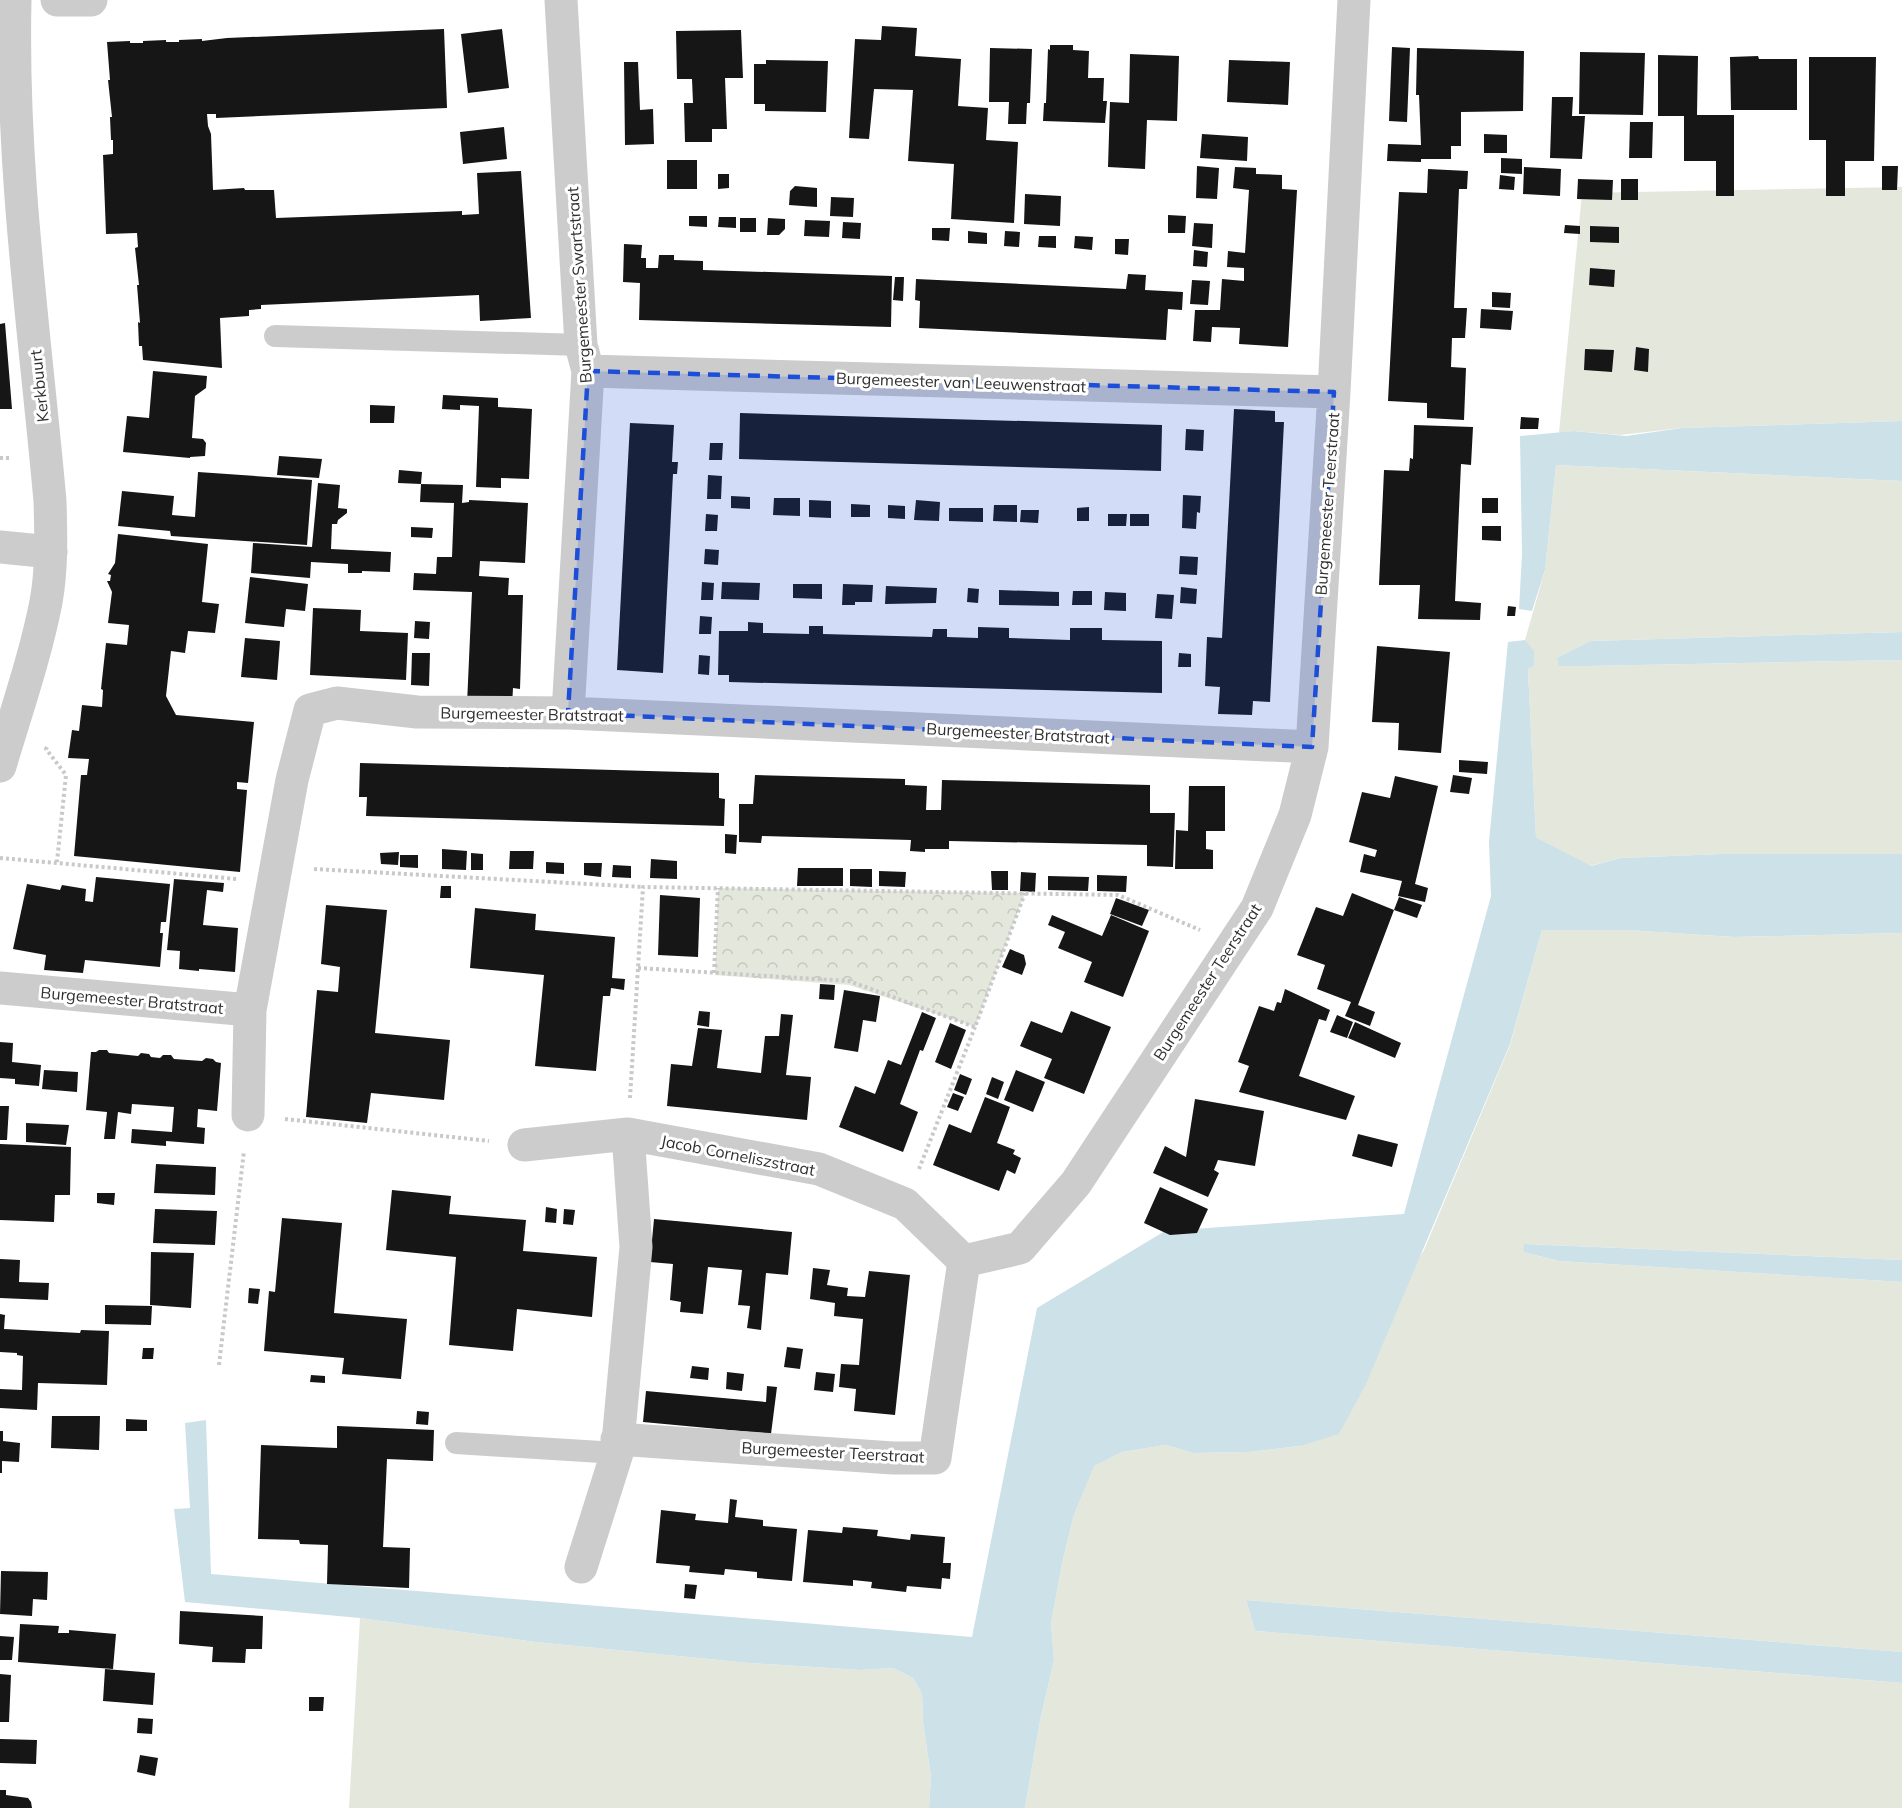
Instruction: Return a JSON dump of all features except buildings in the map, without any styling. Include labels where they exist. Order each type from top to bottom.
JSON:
[{"type":"street","name":"Kerkbuurt","points":[[0,766],[46,601],[51,552],[50,501],[19,181],[14,58],[15,0]]},
{"type":"street","points":[[57,0],[91,0]]},
{"type":"street","name":"Burgemeester Swartstraat","points":[[561,0],[584,358],[567,713]]},
{"type":"street","name":"Burgemeester Teerstraat","points":[[617,1446],[934,1458],[964,1261],[1020,1248],[1076,1183],[1257,908],[1291,825],[1312,747],[1334,392],[1354,0]]},
{"type":"street","name":"Burgemeester van Leeuwenstraat","points":[[584,358],[1334,392]]},
{"type":"street","points":[[0,548],[51,552]]},
{"type":"street","name":"Burgemeester Bratstraat","points":[[0,988],[250,1010],[292,780],[310,710],[337,703],[417,712],[567,713],[1312,747]]},
{"type":"street","points":[[248,1115],[250,1010]]},
{"type":"street","points":[[581,1568],[617,1446],[636,1247],[628,1134]]},
{"type":"street","name":"Jacob Corneliszstraat","points":[[524,1145],[628,1134],[819,1169],[905,1204],[964,1261]]},
{"type":"lane","points":[[275,336],[584,358]]},
{"type":"lane","points":[[456,1443],[617,1446]]},
{"type":"path","points":[[48,740],[46,749],[66,775],[57,862]]},
{"type":"path","points":[[0,858],[275,875],[643,887],[1118,895],[1233,944]]},
{"type":"path","points":[[628,1134],[643,887]]},
{"type":"path","points":[[714,973],[718,888]]},
{"type":"path","points":[[905,1204],[1025,893]]},
{"type":"path","points":[[638,968],[849,981],[975,1027]]},
{"type":"path","points":[[219,1365],[248,1115],[524,1145]]},
{"type":"highlighted area","points":[[588,371],[1334,392],[1312,747],[568,713]]},
{"type":"green space","points":[[1902,187],[1902,421],[1682,428],[1620,435],[1574,431],[1559,433],[1582,193]]},
{"type":"green space","points":[[1556,465],[1902,481],[1902,632],[1591,641],[1588,666],[1902,660],[1902,854],[1722,854],[1620,858],[1590,866],[1536,837],[1528,669],[1534,666],[1525,640],[1545,570]]},
{"type":"green space","points":[[718,888],[1025,893],[975,1027],[849,985],[715,975]]},
{"type":"green space","points":[[1542,930],[1627,930],[1734,937],[1902,933],[1902,1260],[1525,1244],[1523,1252],[1559,1261],[1902,1282],[1902,1652],[1246,1600],[1255,1631],[1902,1683],[1902,1808],[1025,1808],[1040,1721],[1054,1660],[1051,1624],[1062,1564],[1074,1515],[1094,1465],[1122,1452],[1166,1445],[1193,1453],[1248,1452],[1300,1446],[1424,1250],[1510,1045]]},
{"type":"green space","points":[[360,1618],[535,1642],[749,1663],[860,1670],[893,1668],[913,1678],[922,1694],[923,1722],[931,1777],[929,1808],[349,1808]]},
{"type":"shaded area","points":[[1902,421],[1902,481],[1556,465],[1545,570],[1532,611],[1519,609],[1522,554],[1520,436],[1574,431],[1626,436],[1682,428]]},
{"type":"shaded area","points":[[1902,632],[1902,660],[1559,666],[1557,658],[1591,641]]},
{"type":"shaded area","points":[[1525,640],[1534,651],[1534,666],[1528,669],[1536,837],[1591,866],[1620,858],[1722,854],[1902,854],[1902,933],[1734,937],[1627,930],[1542,930],[1510,1044],[1366,1384],[1339,1434],[1300,1446],[1248,1452],[1193,1453],[1166,1445],[1122,1452],[1094,1466],[1074,1515],[1062,1564],[1051,1624],[1054,1660],[1040,1721],[1025,1808],[929,1808],[931,1777],[923,1722],[922,1694],[913,1678],[893,1668],[860,1670],[749,1663],[535,1642],[360,1618],[185,1602],[174,1509],[190,1508],[185,1423],[206,1420],[211,1574],[972,1637],[1037,1308],[1165,1231],[1404,1214],[1491,896],[1489,842],[1508,642]]},
{"type":"shaded area","points":[[1524,1244],[1902,1260],[1902,1282],[1559,1261],[1523,1252]]},
{"type":"shaded area","points":[[1246,1600],[1902,1652],[1902,1683],[1255,1631]]}]
